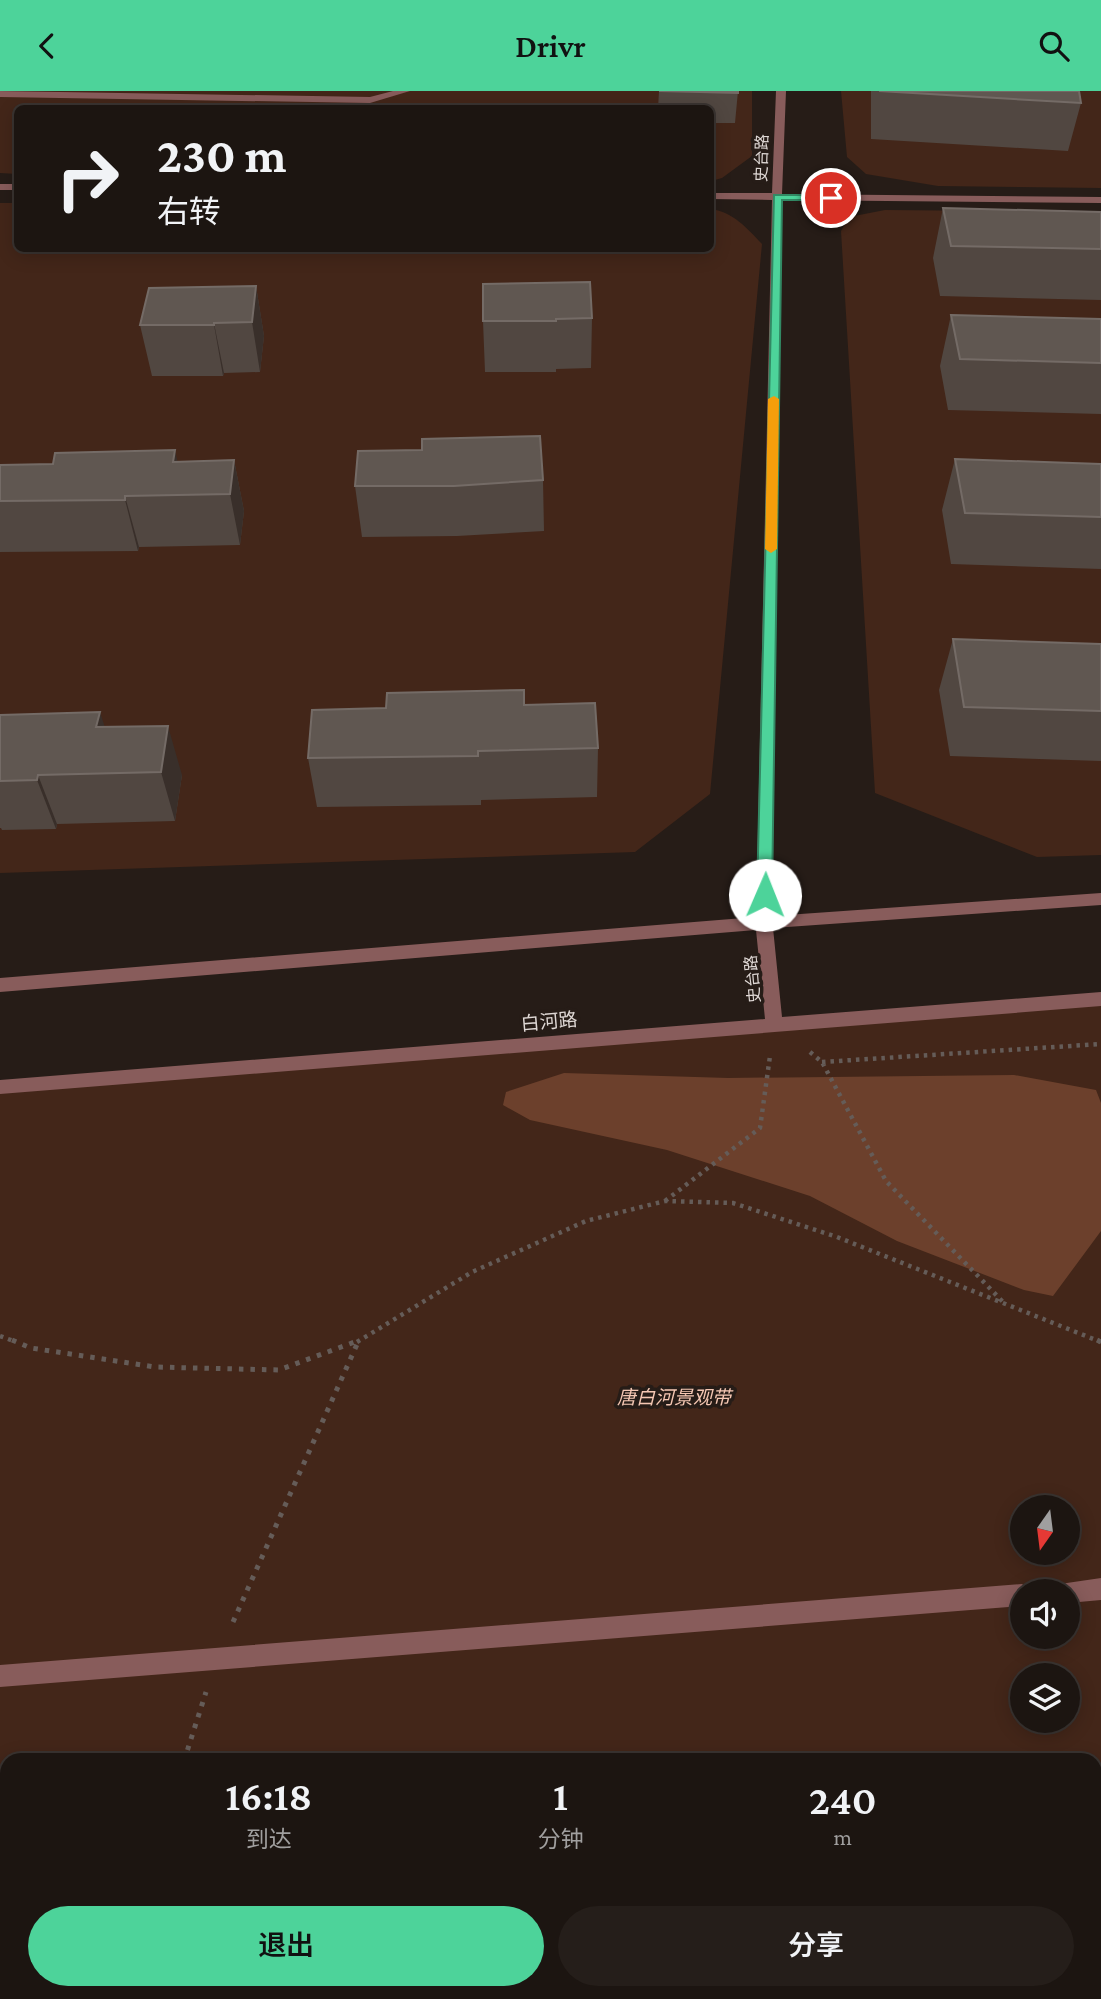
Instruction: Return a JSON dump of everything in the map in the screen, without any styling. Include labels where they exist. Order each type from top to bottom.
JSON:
[{"type":"street","points":[[0,95],[370,100],[405,91]]},
{"type":"street","name":"史台路","points":[[774,1023],[764,923],[781,91]]},
{"type":"street","points":[[714,196],[1101,200]]},
{"type":"street","points":[[0,985],[764,923],[1101,899]]},
{"type":"street","name":"白河路","points":[[0,1087],[774,1023],[1101,999]]},
{"type":"street","points":[[1080,1591],[1101,1589]]},
{"type":"street","points":[[0,1676],[1010,1596]]},
{"type":"path","points":[[774,1023],[822,1062],[886,1181],[1007,1306]]},
{"type":"path","points":[[665,1201],[760,1128],[774,1023]]},
{"type":"path","points":[[822,1062],[1101,1044]]},
{"type":"path","points":[[0,1336],[31,1348],[155,1367],[279,1370],[358,1342],[472,1272],[586,1221],[665,1201],[733,1203],[837,1237],[1101,1342]]},
{"type":"path","points":[[187,1753],[217,1659],[358,1342]]},
{"type":"green space","points":[[0,91],[752,91],[752,156],[722,178],[714,180],[714,105],[14,105],[14,174],[0,173]]},
{"type":"green space","points":[[841,91],[1101,91],[1101,188],[938,186],[866,174],[847,157]]},
{"type":"green space","points":[[0,203],[14,203],[14,252],[714,252],[714,210],[726,213],[739,222],[762,244],[710,794],[635,852],[0,873]]},
{"type":"green space","points":[[885,210],[1101,212],[1101,855],[1037,857],[875,793],[841,231],[849,217]]},
{"type":"green space","name":"唐白河景观带","points":[[1101,999],[1101,1753],[0,1753],[0,1092]]},
{"type":"shaded area","points":[[564,1073],[728,1078],[1014,1075],[1096,1090],[1101,1103],[1101,1231],[1053,1296],[1024,1290],[897,1241],[810,1196],[667,1150],[530,1120],[503,1105],[506,1092]]},
{"type":"building","points":[[659,91],[738,91],[738,93]]},
{"type":"building","points":[[879,91],[1079,91],[1081,103]]},
{"type":"building","points":[[943,208],[1101,212],[1101,249],[951,246]]},
{"type":"building","points":[[590,282],[592,318],[483,321],[483,284]]},
{"type":"building","points":[[256,286],[252,322],[140,325],[149,288]]},
{"type":"building","points":[[951,315],[1101,319],[1101,363],[960,359]]},
{"type":"building","points":[[540,436],[543,480],[454,486],[355,486],[358,451],[422,450],[422,439]]},
{"type":"building","points":[[175,450],[173,462],[234,460],[230,494],[125,496],[125,500],[0,501],[0,465],[53,464],[55,453]]},
{"type":"building","points":[[955,459],[1101,464],[1101,517],[965,513]]},
{"type":"building","points":[[953,639],[1101,644],[1101,711],[964,707]]},
{"type":"building","points":[[524,690],[524,705],[595,703],[598,748],[478,751],[478,756],[308,758],[312,710],[386,708],[387,693]]},
{"type":"building","points":[[100,712],[96,727],[168,726],[161,772],[38,775],[37,780],[0,781],[0,715]]},
{"type":"slow traffic","points":[[771,549],[774,399]]},
{"type":"route","points":[[765,895],[777,197],[831,198]]}]
